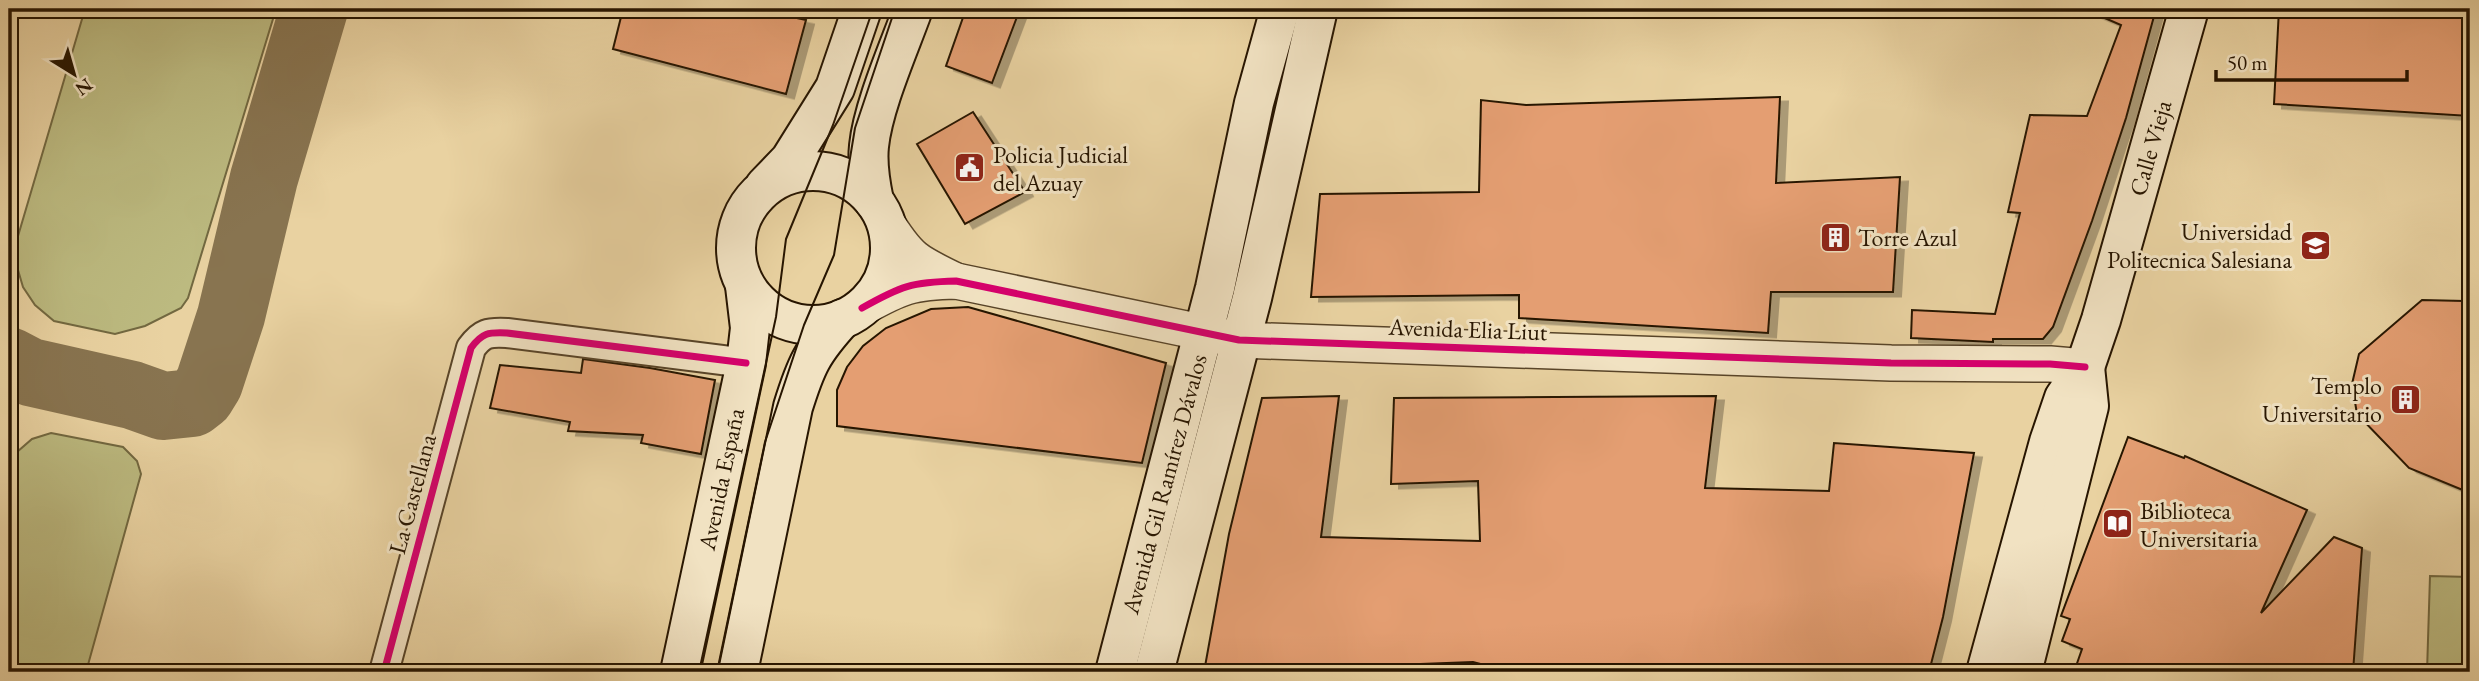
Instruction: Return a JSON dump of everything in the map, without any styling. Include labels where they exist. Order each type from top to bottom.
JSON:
[{"type":"main road","points":[[852,314],[820,325],[804,326],[776,317],[759,304],[745,286],[737,263],[736,239],[743,216],[756,196],[790,160],[835,88],[862,9]]},
{"type":"main road","points":[[738,672],[793,407],[805,366],[823,340],[878,290],[887,268],[890,244],[868,174],[869,144],[878,108],[913,9]]},
{"type":"main road","name":"Avenida Gil Ramírez Dávalos","points":[[1154,672],[1221,337],[1215,288],[1254,103],[1280,9]]},
{"type":"main road","name":"Avenida Gil Ramírez Dávalos","points":[[1115,672],[1221,337],[1268,230],[1318,9]]},
{"type":"main road","name":"Calle Vieja","points":[[1986,672],[2049,442],[2064,398],[2085,367],[2101,320],[2189,9]]},
{"type":"main road","points":[[756,196],[773,182],[814,169],[847,178],[879,210]]},
{"type":"main road","name":"Avenida España","points":[[680,672],[747,363],[750,328],[745,286]]},
{"type":"main road","name":"Calle Vieja","points":[[2022,672],[2089,406],[2085,367]]},
{"type":"street","name":"Avenida Elia Liut","points":[[879,210],[901,247],[918,263],[956,281],[1221,337],[1891,363],[2050,364],[2085,367]]},
{"type":"street","name":"Avenida Elia Liut","points":[[852,314],[897,289],[921,282],[956,281]]},
{"type":"street","name":"La Castellana","points":[[384,672],[471,348],[486,332],[747,363]]},
{"type":"shaded area","points":[[85,9],[276,9],[188,298],[181,308],[145,326],[115,334],[54,321],[35,305],[23,287],[13,253]]},
{"type":"shaded area","points":[[51,433],[123,447],[137,461],[141,474],[86,672],[9,672],[9,459],[32,439]]},
{"type":"shaded area","points":[[2430,576],[2470,577],[2470,672],[2427,672]]},
{"type":"building","points":[[623,9],[794,9],[792,17],[806,20],[786,94],[613,49]]},
{"type":"building","points":[[966,9],[1020,9],[992,83],[946,66]]},
{"type":"building","points":[[2084,9],[2156,9],[2126,118],[2053,327],[2043,339],[1993,339],[1993,342],[1911,338],[1912,310],[1995,314],[2020,213],[2008,212],[2030,115],[2087,116],[2121,25]]},
{"type":"building","points":[[2279,9],[2470,9],[2470,116],[2274,104]]},
{"type":"building","points":[[1780,97],[1776,183],[1900,177],[1893,292],[1771,292],[1768,333],[1519,318],[1519,295],[1311,297],[1320,194],[1479,192],[1481,100],[1526,105]]},
{"type":"building","name":"Policia Judicial del Azuay","points":[[973,112],[1025,192],[965,224],[917,144]]},
{"type":"building","name":"Templo Universitario","points":[[2422,300],[2464,301],[2464,319],[2470,319],[2470,493],[2409,468],[2357,414],[2352,384],[2359,354]]},
{"type":"building","points":[[968,307],[1166,363],[1142,463],[837,426],[837,390],[847,367],[863,346],[886,328],[931,309]]},
{"type":"building","points":[[583,359],[715,380],[701,454],[641,443],[643,435],[568,431],[570,422],[490,408],[500,365],[581,373]]},
{"type":"building","points":[[1339,396],[1321,537],[1480,541],[1478,481],[1391,484],[1394,398],[1716,396],[1705,488],[1829,491],[1834,443],[1974,453],[1943,617],[1929,672],[1511,672],[1473,662],[1204,672],[1229,534],[1262,398]]},
{"type":"building","points":[[2128,437],[2184,458],[2185,456],[2307,510],[2261,613],[2334,537],[2362,548],[2353,672],[2074,672],[2082,649],[2062,641],[2070,619],[2061,616]]},
{"type":"taxiway","points":[[9,361],[30,372],[132,395],[163,406],[192,403],[201,396],[209,383],[231,316],[264,178],[314,9]]},
{"type":"tram line","points":[[699,672],[776,317],[786,239],[833,125],[873,9]]},
{"type":"tram line","points":[[717,672],[765,442],[804,325],[834,255],[855,128],[895,9]]},
{"type":"cycle path","points":[[862,308],[907,287],[956,281],[1239,340],[1891,363],[2050,364],[2085,367]]},
{"type":"cycle path","points":[[384,672],[471,348],[482,336],[507,333],[746,363]]},
{"type":"place","name":"Policia Judicial del Azuay","points":[[970,168]]},
{"type":"place","name":"Torre Azul","points":[[1835,237]]},
{"type":"place","name":"Universidad Politecnica Salesiana","points":[[2315,245]]},
{"type":"place","name":"Templo Universitario","points":[[2405,399]]},
{"type":"place","name":"Biblioteca Universitaria","points":[[2117,524]]}]
